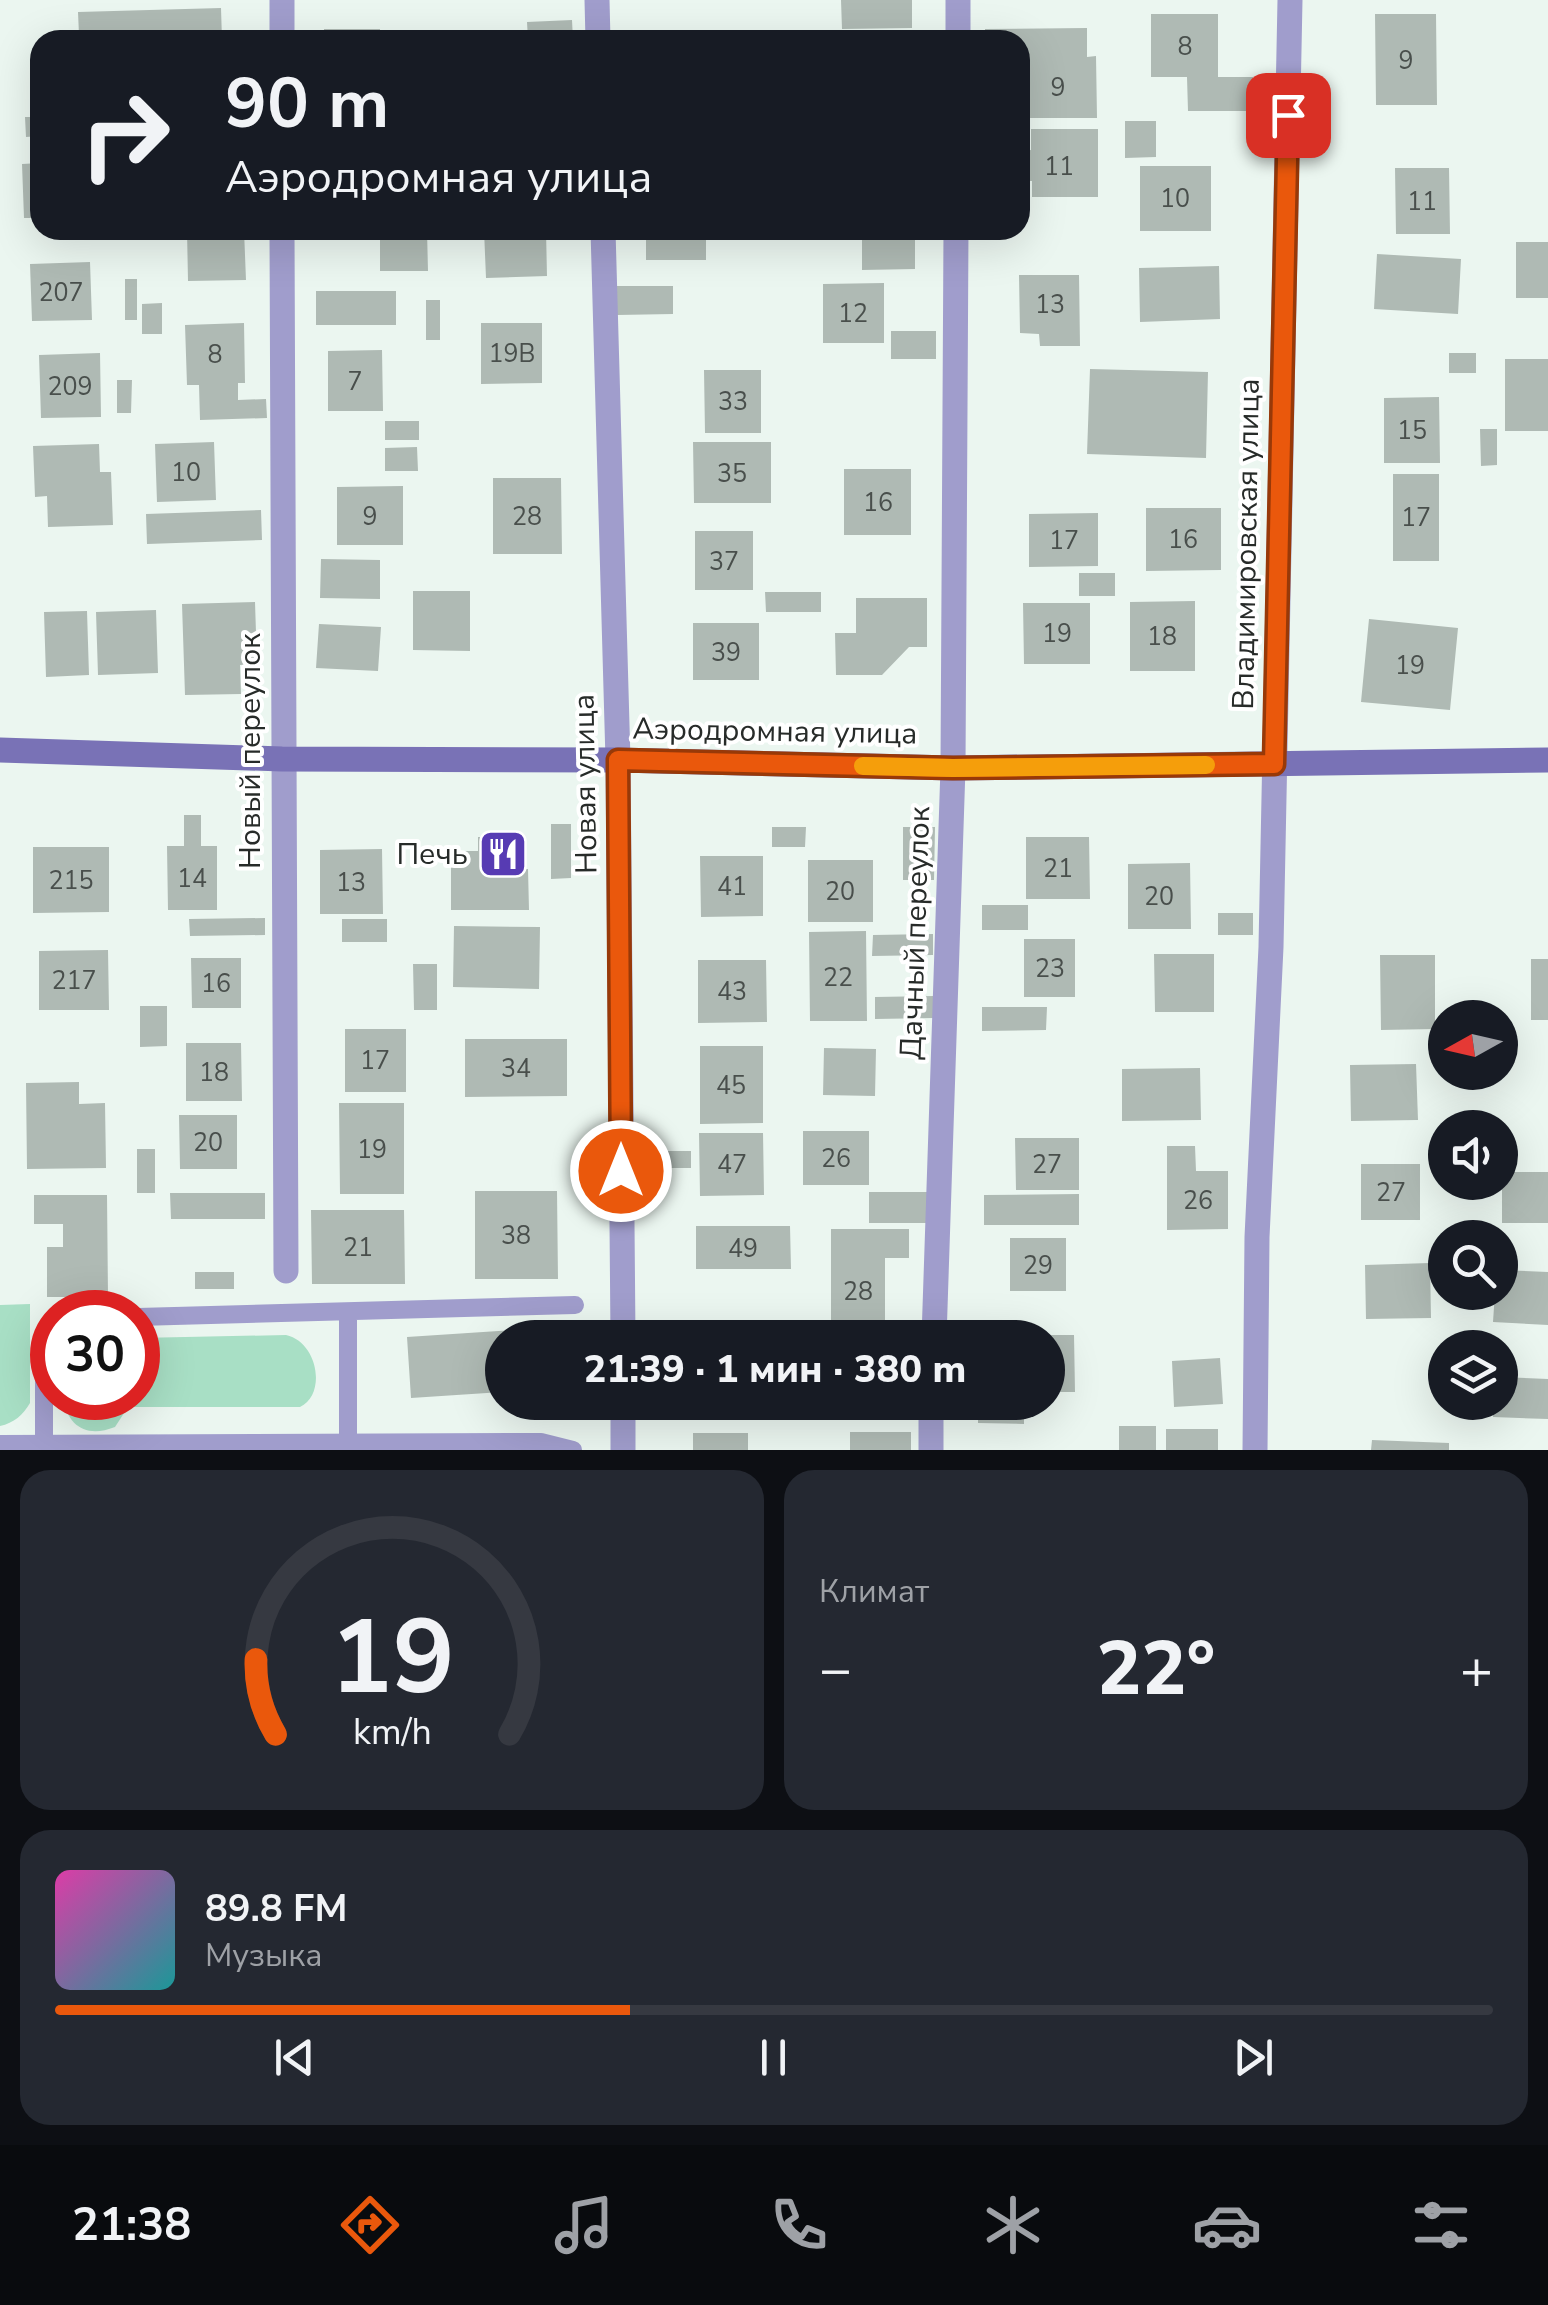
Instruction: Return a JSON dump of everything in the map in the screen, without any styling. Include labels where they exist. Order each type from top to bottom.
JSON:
[{"type":"street","points":[[282,0],[282,30]]},
{"type":"street","points":[[597,0],[598,30]]},
{"type":"street","points":[[958,0],[958,30]]},
{"type":"street","name":"Владимировская улица","points":[[1255,1450],[1256,1256],[1271,947],[1290,0]]},
{"type":"street","name":"Новый переулок","points":[[282,240],[286,1271]]},
{"type":"street","name":"Новая улица","points":[[603,240],[618,760],[622,1320]]},
{"type":"street","name":"Дачный переулок","points":[[935,1320],[953,768],[956,240]]},
{"type":"street","name":"Аэродромная улица","points":[[0,750],[282,759],[618,760],[953,768],[1548,760]]},
{"type":"street","points":[[623,1420],[624,1450]]},
{"type":"street","points":[[931,1450],[932,1420]]},
{"type":"lane","points":[[160,1317],[575,1305]]},
{"type":"lane","points":[[348,1313],[348,1442]]},
{"type":"lane","points":[[44,1420],[44,1444]]},
{"type":"lane","points":[[0,1444],[95,1447],[348,1442],[369,1446],[541,1442],[573,1450]]},
{"type":"green space","points":[[30,1304],[30,1403],[18,1418],[0,1426],[0,1305]]},
{"type":"green space","points":[[286,1335],[297,1340],[312,1357],[314,1391],[300,1407],[160,1407],[160,1338]]},
{"type":"green space","points":[[72,1420],[120,1420],[115,1427],[96,1431]]},
{"type":"building","points":[[841,0],[912,0],[912,28],[842,29]]},
{"type":"building","points":[[221,8],[222,30],[79,30],[78,12]]},
{"type":"building","points":[[1151,14],[1218,14],[1218,77],[1253,77],[1253,111],[1188,111],[1187,77],[1151,77]]},
{"type":"building","points":[[1375,14],[1436,14],[1437,105],[1376,105]]},
{"type":"building","points":[[572,20],[572,30],[527,30],[527,22]]},
{"type":"building","points":[[1087,28],[1087,57],[1096,56],[1097,118],[1030,118],[1030,30],[985,29]]},
{"type":"building","points":[[25,117],[30,117],[30,137],[26,137]]},
{"type":"building","points":[[1125,121],[1156,121],[1156,157],[1125,158]]},
{"type":"building","points":[[1031,129],[1098,129],[1098,197],[1032,197]]},
{"type":"building","points":[[22,164],[30,164],[30,218],[24,218]]},
{"type":"building","points":[[1140,166],[1211,166],[1211,231],[1140,231]]},
{"type":"building","points":[[1395,168],[1449,168],[1450,234],[1396,234]]},
{"type":"building","points":[[187,240],[244,240],[246,280],[188,281]]},
{"type":"building","points":[[380,240],[427,240],[428,271],[380,271]]},
{"type":"building","points":[[484,240],[546,240],[547,276],[486,278]]},
{"type":"building","points":[[646,240],[706,240],[706,260],[646,260]]},
{"type":"building","points":[[862,240],[915,240],[915,269],[862,270]]},
{"type":"building","points":[[1516,242],[1548,242],[1548,298],[1516,298]]},
{"type":"building","points":[[1377,254],[1461,259],[1458,314],[1374,309]]},
{"type":"building","points":[[90,262],[92,320],[32,321],[30,264]]},
{"type":"building","points":[[1219,266],[1220,319],[1140,322],[1139,268]]},
{"type":"building","points":[[1019,275],[1079,275],[1080,346],[1040,346],[1039,334],[1020,333]]},
{"type":"building","points":[[125,279],[137,279],[137,320],[125,320]]},
{"type":"building","points":[[884,283],[884,343],[823,343],[823,284]]},
{"type":"building","points":[[617,286],[673,286],[673,314],[617,315]]},
{"type":"building","points":[[316,291],[396,291],[396,325],[316,325]]},
{"type":"building","points":[[426,300],[440,300],[440,340],[426,340]]},
{"type":"building","points":[[162,303],[162,334],[142,334],[142,304]]},
{"type":"building","points":[[244,323],[245,383],[238,383],[238,400],[266,399],[267,418],[200,420],[199,385],[187,385],[185,325]]},
{"type":"building","points":[[481,323],[542,323],[542,383],[481,384]]},
{"type":"building","points":[[891,331],[936,331],[936,359],[891,359]]},
{"type":"building","points":[[382,350],[383,411],[328,411],[328,351]]},
{"type":"building","points":[[100,353],[101,417],[41,418],[39,355]]},
{"type":"building","points":[[1449,353],[1476,353],[1476,373],[1449,373]]},
{"type":"building","points":[[1505,359],[1548,359],[1548,431],[1505,431]]},
{"type":"building","points":[[1090,369],[1208,372],[1206,458],[1087,454]]},
{"type":"building","points":[[704,370],[761,370],[761,433],[705,433]]},
{"type":"building","points":[[117,380],[132,380],[131,413],[117,413]]},
{"type":"building","points":[[1439,397],[1440,463],[1384,463],[1384,398]]},
{"type":"building","points":[[385,421],[419,421],[419,440],[385,440]]},
{"type":"building","points":[[1480,429],[1497,429],[1497,465],[1481,466]]},
{"type":"building","points":[[214,442],[216,500],[157,502],[155,444]]},
{"type":"building","points":[[693,442],[771,442],[771,503],[694,503]]},
{"type":"building","points":[[99,444],[100,472],[111,472],[113,525],[48,527],[47,496],[35,497],[33,446]]},
{"type":"building","points":[[417,447],[418,471],[385,471],[385,448]]},
{"type":"building","points":[[844,469],[911,469],[911,535],[844,535]]},
{"type":"building","points":[[1393,474],[1439,474],[1439,561],[1393,561]]},
{"type":"building","points":[[493,478],[561,478],[562,554],[493,554]]},
{"type":"building","points":[[403,486],[403,545],[337,545],[337,487]]},
{"type":"building","points":[[1146,508],[1221,508],[1221,570],[1146,571]]},
{"type":"building","points":[[261,510],[262,540],[147,544],[146,514]]},
{"type":"building","points":[[1098,513],[1098,566],[1029,567],[1029,514]]},
{"type":"building","points":[[695,531],[753,531],[753,590],[695,590]]},
{"type":"building","points":[[321,559],[380,560],[380,599],[320,598]]},
{"type":"building","points":[[1079,573],[1115,573],[1115,596],[1079,596]]},
{"type":"building","points":[[413,591],[470,591],[470,651],[413,650]]},
{"type":"building","points":[[765,592],[821,592],[821,612],[766,612]]},
{"type":"building","points":[[856,598],[927,598],[927,647],[909,647],[882,675],[836,675],[835,633],[856,633]]},
{"type":"building","points":[[1195,601],[1195,671],[1130,671],[1130,602]]},
{"type":"building","points":[[255,602],[257,664],[240,665],[241,694],[185,695],[182,604]]},
{"type":"building","points":[[1023,603],[1090,603],[1090,664],[1024,664]]},
{"type":"building","points":[[156,610],[158,673],[98,675],[96,612]]},
{"type":"building","points":[[87,611],[89,675],[46,677],[44,612]]},
{"type":"building","points":[[1369,619],[1458,628],[1450,710],[1361,702]]},
{"type":"building","points":[[693,623],[759,623],[759,680],[693,680]]},
{"type":"building","points":[[319,624],[381,627],[378,671],[316,668]]},
{"type":"building","points":[[184,815],[201,815],[201,846],[217,846],[217,910],[168,910],[167,846],[184,846]]},
{"type":"building","points":[[551,824],[571,824],[571,878],[551,879]]},
{"type":"building","points":[[772,827],[806,827],[805,847],[772,847]]},
{"type":"building","points":[[903,827],[935,827],[934,880],[903,880]]},
{"type":"building","points":[[478,837],[513,837],[513,869],[528,869],[529,910],[451,910],[451,851],[478,851]]},
{"type":"building","points":[[1026,837],[1089,837],[1090,899],[1026,899]]},
{"type":"building","points":[[33,847],[109,847],[109,912],[33,913]]},
{"type":"building","points":[[382,849],[383,914],[320,914],[320,850]]},
{"type":"building","points":[[700,856],[763,856],[763,916],[701,917]]},
{"type":"building","points":[[808,860],[873,860],[873,922],[808,922]]},
{"type":"building","points":[[1190,863],[1191,929],[1128,929],[1128,864]]},
{"type":"building","points":[[982,905],[1028,905],[1028,930],[982,930]]},
{"type":"building","points":[[1218,913],[1253,913],[1253,935],[1218,935]]},
{"type":"building","points":[[265,918],[265,935],[190,936],[189,919]]},
{"type":"building","points":[[342,919],[387,919],[387,942],[342,942]]},
{"type":"building","points":[[454,926],[540,927],[539,989],[453,987]]},
{"type":"building","points":[[866,931],[867,1021],[810,1021],[809,932]]},
{"type":"building","points":[[933,934],[933,955],[872,956],[873,935]]},
{"type":"building","points":[[1024,939],[1075,939],[1075,997],[1024,997]]},
{"type":"building","points":[[108,950],[109,1010],[39,1010],[39,951]]},
{"type":"building","points":[[1154,954],[1214,954],[1214,1012],[1155,1012]]},
{"type":"building","points":[[1380,955],[1435,955],[1435,1000],[1428,1000],[1428,1029],[1381,1030]]},
{"type":"building","points":[[191,958],[241,958],[241,1008],[192,1008]]},
{"type":"building","points":[[1531,959],[1548,959],[1548,1020],[1531,1020]]},
{"type":"building","points":[[698,960],[766,960],[767,1022],[698,1023]]},
{"type":"building","points":[[413,964],[437,964],[437,1010],[414,1010]]},
{"type":"building","points":[[934,996],[934,1018],[875,1019],[875,997]]},
{"type":"building","points":[[140,1006],[167,1006],[167,1046],[140,1047]]},
{"type":"building","points":[[982,1007],[1047,1007],[1046,1030],[982,1031]]},
{"type":"building","points":[[345,1029],[406,1029],[406,1092],[345,1092]]},
{"type":"building","points":[[465,1039],[567,1039],[567,1096],[465,1097]]},
{"type":"building","points":[[186,1043],[241,1043],[242,1101],[186,1101]]},
{"type":"building","points":[[700,1046],[763,1046],[763,1123],[700,1124]]},
{"type":"building","points":[[824,1048],[876,1049],[875,1096],[823,1095]]},
{"type":"building","points":[[1416,1064],[1418,1120],[1351,1121],[1350,1065]]},
{"type":"building","points":[[1200,1068],[1201,1120],[1122,1121],[1122,1069]]},
{"type":"building","points":[[79,1082],[79,1104],[105,1103],[106,1168],[27,1169],[26,1083]]},
{"type":"building","points":[[339,1103],[404,1103],[404,1194],[340,1194]]},
{"type":"building","points":[[179,1115],[237,1115],[237,1169],[180,1169]]},
{"type":"building","points":[[803,1131],[869,1131],[869,1185],[803,1185]]},
{"type":"building","points":[[699,1133],[763,1133],[764,1195],[700,1196]]},
{"type":"building","points":[[1015,1138],[1079,1138],[1079,1190],[1016,1190]]},
{"type":"building","points":[[1167,1146],[1195,1146],[1196,1171],[1228,1171],[1228,1229],[1167,1230]]},
{"type":"building","points":[[137,1149],[155,1149],[155,1193],[137,1193]]},
{"type":"building","points":[[659,1151],[691,1151],[691,1168],[659,1168]]},
{"type":"building","points":[[1361,1164],[1420,1164],[1420,1220],[1361,1220]]},
{"type":"building","points":[[1518,1172],[1548,1172],[1548,1223],[1502,1220],[1502,1200],[1518,1200]]},
{"type":"building","points":[[475,1191],[557,1191],[558,1279],[475,1279]]},
{"type":"building","points":[[869,1192],[931,1192],[931,1223],[869,1223]]},
{"type":"building","points":[[170,1193],[265,1193],[265,1219],[171,1219]]},
{"type":"building","points":[[1079,1194],[1079,1225],[984,1225],[984,1195]]},
{"type":"building","points":[[34,1195],[107,1195],[108,1290],[47,1290],[47,1247],[63,1247],[63,1224],[34,1224]]},
{"type":"building","points":[[311,1210],[404,1210],[405,1284],[312,1284]]},
{"type":"building","points":[[696,1226],[790,1226],[791,1269],[696,1269]]},
{"type":"building","points":[[831,1229],[909,1229],[909,1258],[885,1258],[885,1320],[831,1320]]},
{"type":"building","points":[[1010,1238],[1066,1238],[1066,1291],[1010,1291]]},
{"type":"building","points":[[1428,1263],[1431,1318],[1366,1319],[1365,1265]]},
{"type":"building","points":[[1518,1271],[1548,1272],[1548,1325],[1493,1322],[1494,1310],[1518,1310]]},
{"type":"building","points":[[195,1272],[234,1272],[234,1289],[195,1289]]},
{"type":"building","points":[[485,1332],[485,1393],[411,1398],[407,1337]]},
{"type":"building","points":[[1065,1335],[1074,1335],[1075,1392],[1065,1392]]},
{"type":"building","points":[[1220,1358],[1223,1404],[1174,1407],[1172,1361]]},
{"type":"building","points":[[1518,1378],[1548,1379],[1548,1419],[1518,1418]]},
{"type":"building","points":[[978,1420],[1024,1420],[1024,1424]]},
{"type":"building","points":[[1119,1426],[1156,1426],[1156,1450],[1119,1450]]},
{"type":"building","points":[[1166,1429],[1218,1429],[1218,1450],[1166,1450]]},
{"type":"building","points":[[850,1432],[911,1432],[911,1450],[850,1450]]},
{"type":"building","points":[[693,1433],[748,1433],[748,1450],[693,1450]]},
{"type":"building","points":[[1372,1440],[1449,1443],[1449,1450],[1371,1450]]},
{"type":"slow traffic","points":[[863,766],[1206,765]]},
{"type":"place","name":"Печь","points":[[503,854]]},
{"type":"route","points":[[621,1171],[618,760],[953,768],[1274,764],[1288,115]]}]
